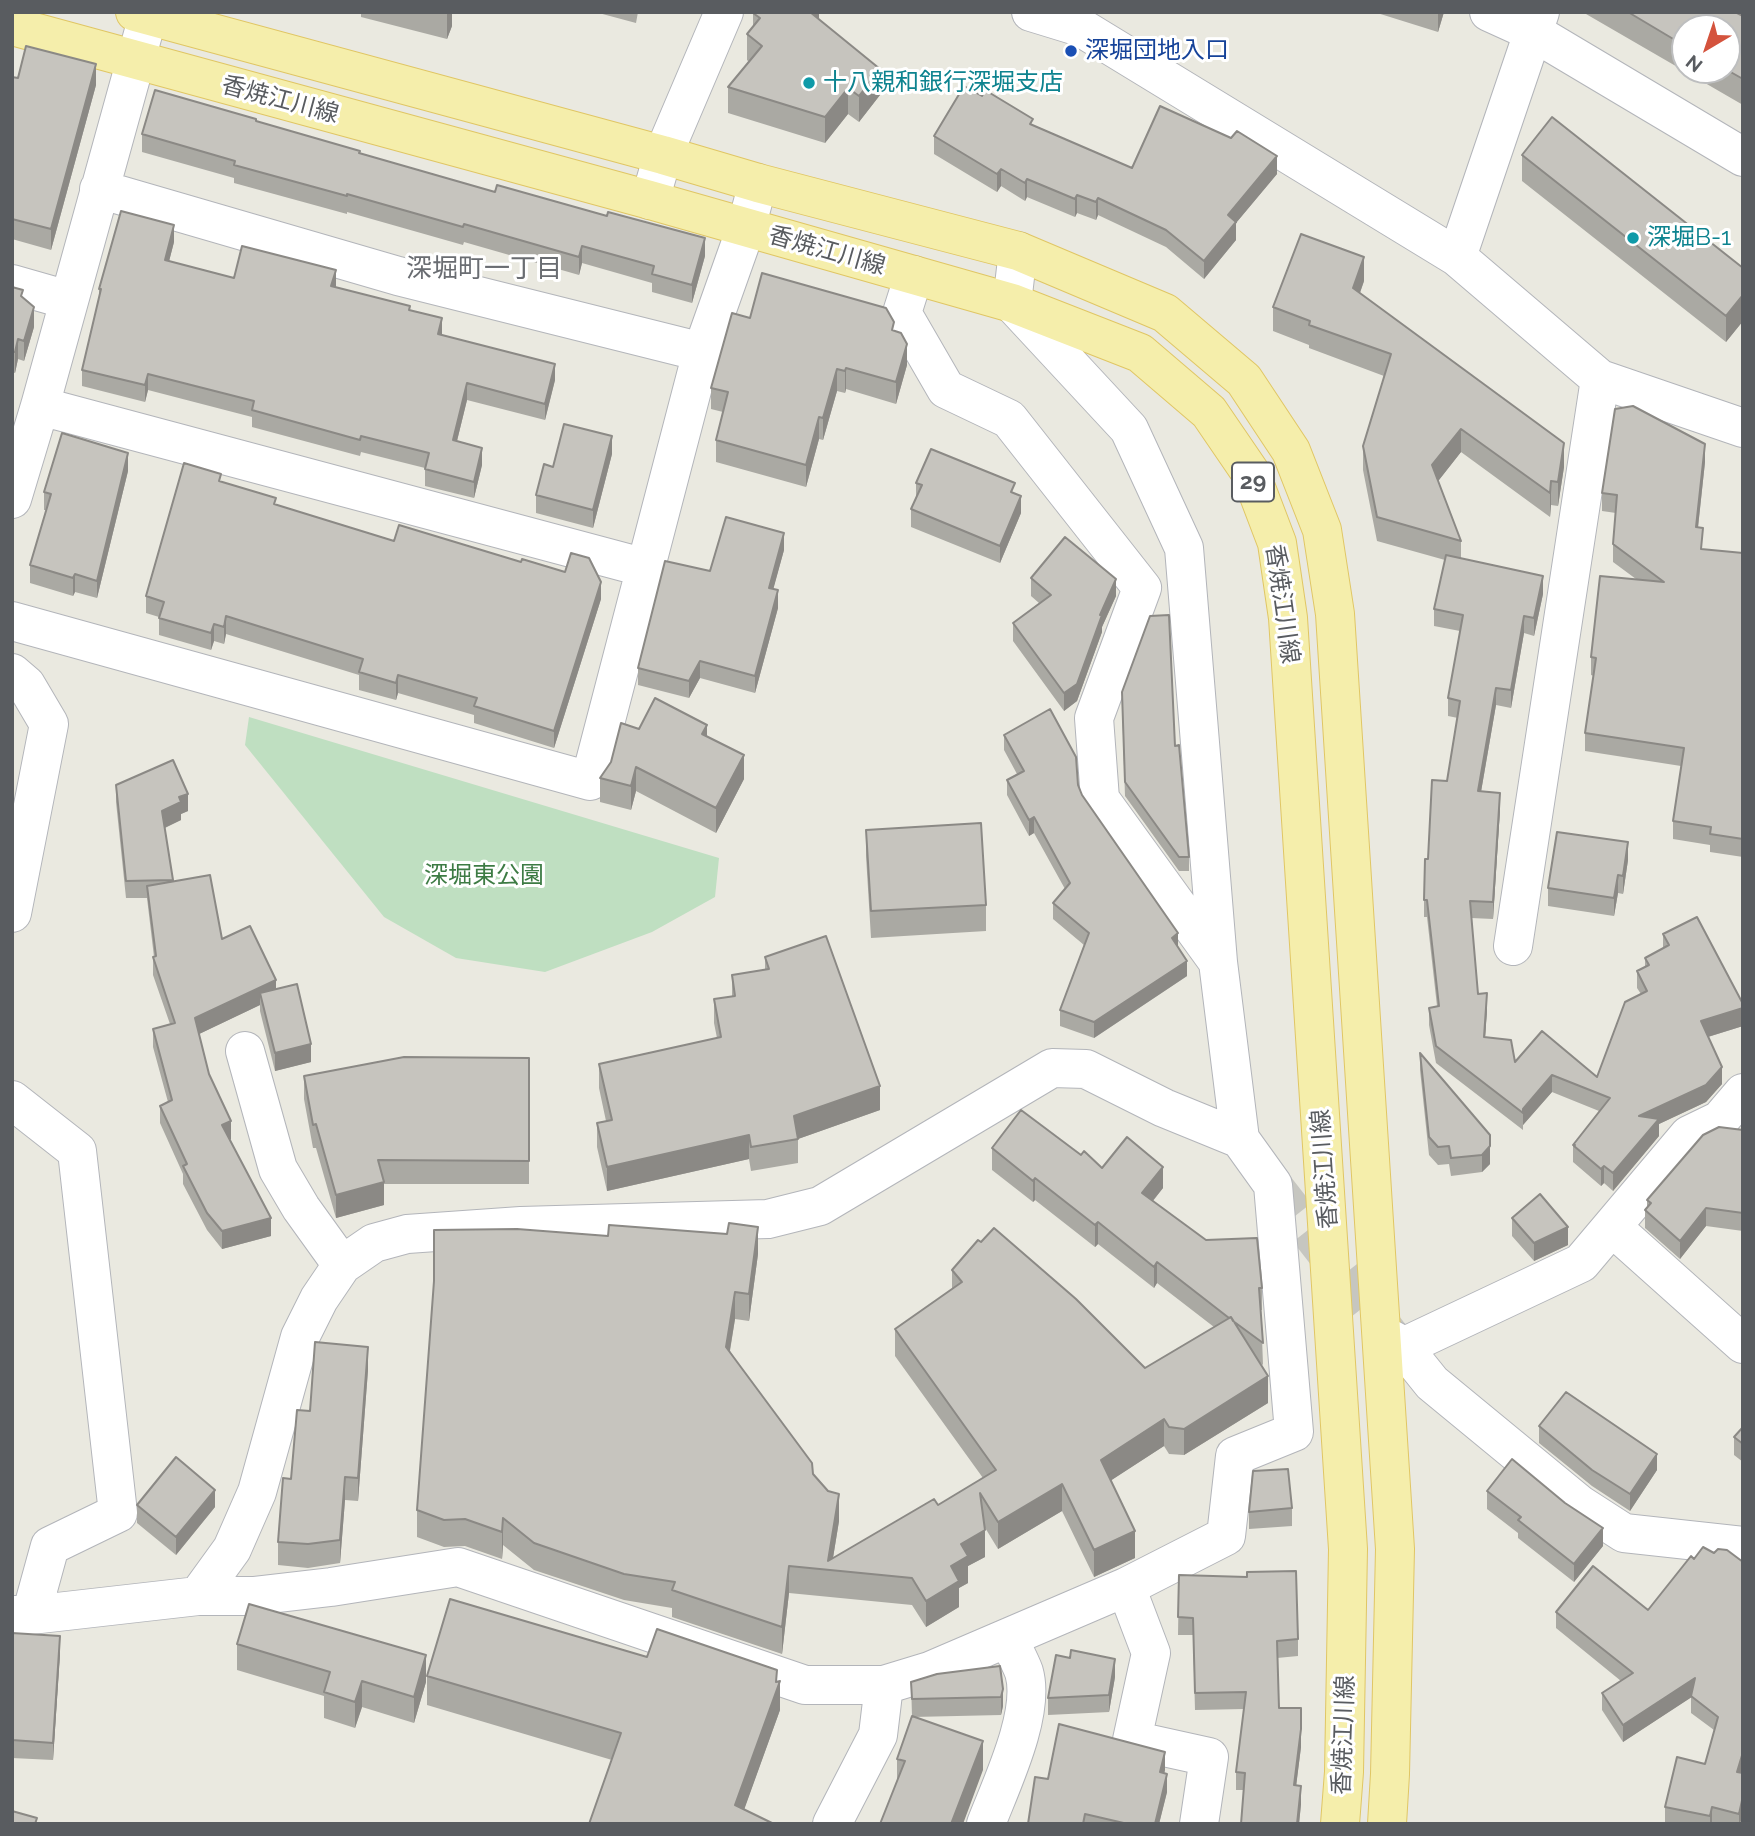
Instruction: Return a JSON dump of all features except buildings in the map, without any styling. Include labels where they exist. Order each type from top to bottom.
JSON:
[{"type":"main road","name":"香焼江川線","points":[[141,14],[1017,251],[1166,313],[1244,380],[1292,451],[1322,530],[1335,614],[1395,1549],[1387,1824]]},
{"type":"main road","name":"香焼江川線","points":[[12,26],[650,200],[1012,303],[1140,352],[1209,412],[1250,472],[1277,542],[1289,632],[1348,1549],[1344,1772],[1340,1824]]},
{"type":"street","points":[[650,200],[663,155],[724,12]]},
{"type":"street","points":[[1031,12],[1080,27],[1457,257],[1600,379],[1743,428]]},
{"type":"street","points":[[1489,12],[1536,22],[1743,157]]},
{"type":"street","points":[[12,499],[136,61],[141,14]]},
{"type":"street","points":[[1457,257],[1536,22]]},
{"type":"street","points":[[12,621],[590,781],[702,352],[746,228],[758,183]]},
{"type":"street","points":[[99,189],[397,276],[702,352]]},
{"type":"street","points":[[12,1100],[76,1151],[118,1513],[50,1546],[22,1615],[198,1596],[266,1594],[458,1567],[805,1685],[884,1685],[930,1671],[1126,1587],[1226,1536],[1235,1456],[1294,1432],[1273,1185],[1240,1139],[1218,962],[1184,548],[1129,429],[1012,303],[1017,251]]},
{"type":"street","points":[[914,275],[902,313],[946,389],[1009,419],[1142,588],[1094,718],[1100,799],[1218,962]]},
{"type":"street","points":[[12,284],[68,300]]},
{"type":"street","points":[[1513,946],[1600,379]]},
{"type":"street","points":[[40,406],[646,568]]},
{"type":"street","points":[[12,673],[26,685],[49,723],[12,913]]},
{"type":"street","points":[[245,1051],[278,1169],[301,1208],[342,1265]]},
{"type":"street","points":[[198,1596],[232,1549],[257,1492],[300,1337],[319,1298],[342,1265],[374,1243],[407,1234],[521,1226],[768,1219],[820,1206],[1052,1068],[1086,1069],[1164,1108],[1240,1139]]},
{"type":"street","points":[[1743,1093],[1720,1120],[1689,1135],[1581,1263],[1398,1343],[1432,1383],[1579,1504],[1624,1533],[1743,1546]]},
{"type":"street","points":[[1612,1227],[1743,1345]]},
{"type":"street","points":[[1126,1587],[1151,1653],[1132,1740],[1209,1757],[1199,1824]]},
{"type":"street","points":[[986,1824],[1019,1735],[1027,1700],[1024,1673],[1008,1638]]},
{"type":"street","points":[[832,1824],[878,1735],[884,1685]]},
{"type":"green space","name":"深堀東公園","points":[[249,717],[719,858],[715,897],[652,932],[545,972],[456,958],[384,917],[245,745]]},
{"type":"tunnel","points":[[1273,1185],[1392,1338]]},
{"type":"place","name":"深堀団地入口","points":[[1071,51]]},
{"type":"place","name":"十八親和銀行深堀支店","points":[[809,83]]},
{"type":"place","name":"深堀B-1","points":[[1633,238]]},
{"type":"district","name":"深堀町一丁目","points":[[484,269]]}]
